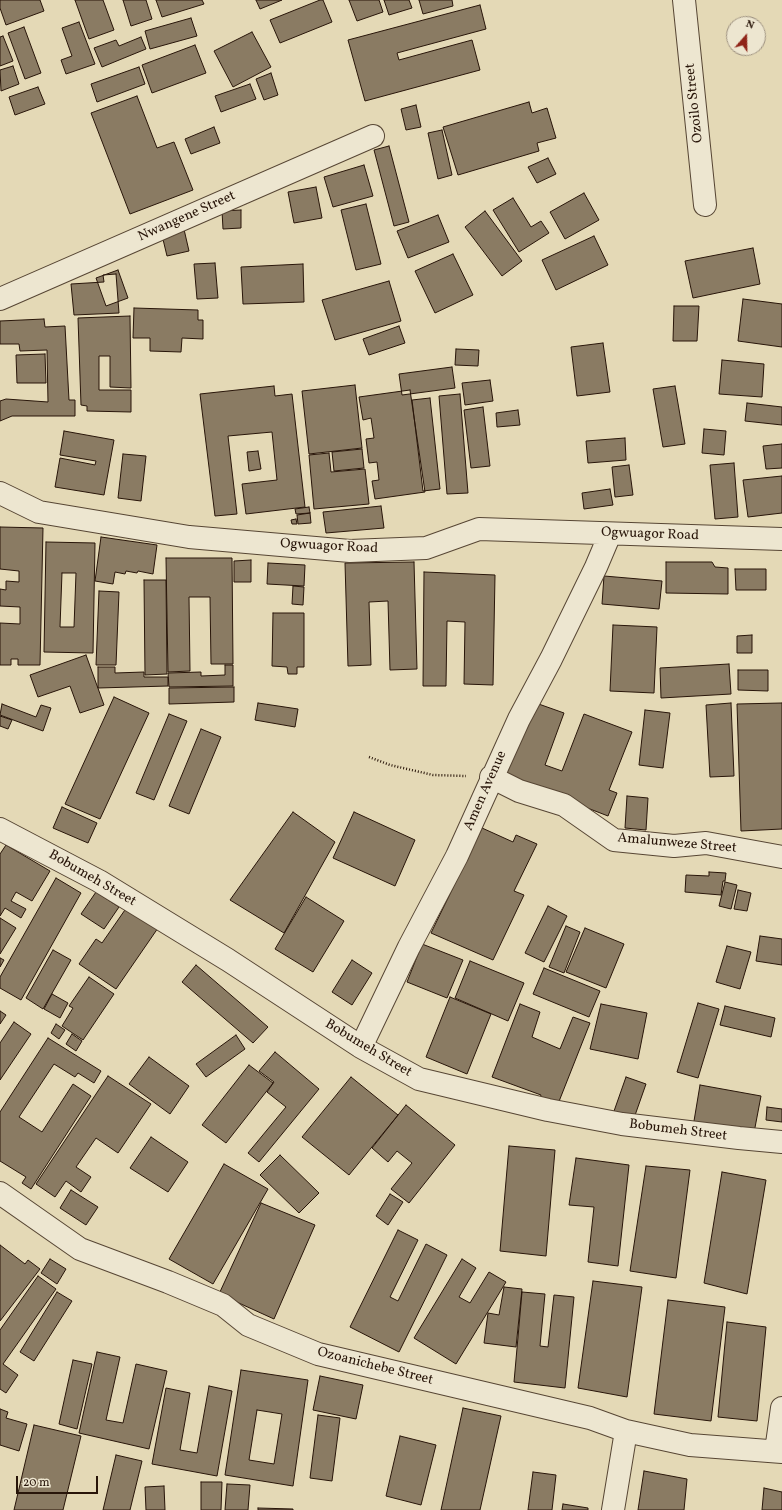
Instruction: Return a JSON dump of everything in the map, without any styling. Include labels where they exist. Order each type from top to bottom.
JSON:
[{"type":"street","name":"Ozoilo Street","points":[[684,0],[705,205]]},
{"type":"street","name":"Nwangene Street","points":[[0,299],[373,136]]},
{"type":"street","name":"Ogwuagor Road","points":[[0,493],[39,512],[189,536],[350,551],[426,548],[480,529],[782,539]]},
{"type":"street","name":"Amen Avenue","points":[[360,1047],[409,947],[457,856],[491,777],[519,719],[551,659],[596,567],[610,534]]},
{"type":"street","name":"Amalunweze Street","points":[[491,777],[519,791],[564,805],[614,840],[674,846],[706,843],[782,857]]},
{"type":"street","name":"Bobumeh Street","points":[[0,828],[99,881],[228,960],[360,1047],[419,1079],[548,1110],[622,1124],[782,1142]]},
{"type":"street","name":"Ozoanichebe Street","points":[[0,1194],[80,1249],[168,1282],[223,1305],[248,1325],[318,1354],[590,1418],[626,1431],[690,1445],[779,1452]]},
{"type":"street","points":[[779,1452],[782,1408]]},
{"type":"street","points":[[613,1510],[626,1431]]},
{"type":"path","points":[[369,757],[390,765],[433,775],[491,777]]},
{"type":"building","points":[[0,0],[40,0],[44,11],[6,25],[0,8]]},
{"type":"building","points":[[75,0],[103,0],[114,30],[89,39]]},
{"type":"building","points":[[123,0],[146,0],[152,19],[131,26]]},
{"type":"building","points":[[156,0],[202,0],[204,4],[162,17]]},
{"type":"building","points":[[256,0],[282,0],[260,9]]},
{"type":"building","points":[[323,0],[332,22],[280,43],[270,20]]},
{"type":"building","points":[[349,0],[379,0],[383,12],[357,21]]},
{"type":"building","points":[[384,0],[409,0],[412,8],[389,15]]},
{"type":"building","points":[[419,0],[452,0],[453,6],[423,14]]},
{"type":"building","points":[[480,5],[486,29],[397,53],[399,60],[472,40],[480,70],[365,101],[348,40]]},
{"type":"building","points":[[191,18],[197,36],[150,49],[145,31]]},
{"type":"building","points":[[79,22],[95,64],[66,74],[61,60],[72,56],[62,28]]},
{"type":"building","points":[[24,27],[41,73],[25,79],[8,33]]},
{"type":"building","points":[[252,32],[271,67],[233,87],[214,51]]},
{"type":"building","points":[[3,36],[13,61],[0,66],[0,37]]},
{"type":"building","points":[[141,37],[146,49],[102,67],[94,48],[116,40],[119,46]]},
{"type":"building","points":[[195,45],[206,73],[152,93],[142,65]]},
{"type":"building","points":[[13,66],[19,84],[1,91],[0,70]]},
{"type":"building","points":[[139,67],[145,84],[97,102],[91,84]]},
{"type":"building","points":[[271,73],[278,95],[264,100],[256,79]]},
{"type":"building","points":[[250,84],[256,99],[221,112],[215,96]]},
{"type":"building","points":[[38,87],[45,104],[15,115],[9,97]]},
{"type":"building","points":[[137,96],[157,148],[174,142],[193,190],[130,214],[91,113]]},
{"type":"building","points":[[529,102],[532,113],[547,108],[556,138],[537,143],[539,151],[458,175],[443,127]]},
{"type":"building","points":[[416,105],[421,127],[406,130],[401,109]]},
{"type":"building","points":[[214,127],[220,143],[191,154],[185,139]]},
{"type":"building","points":[[442,130],[452,175],[438,179],[428,133]]},
{"type":"building","points":[[389,146],[409,222],[394,226],[374,150]]},
{"type":"building","points":[[548,158],[556,174],[537,183],[528,167]]},
{"type":"building","points":[[364,165],[373,196],[333,207],[324,177]]},
{"type":"building","points":[[316,187],[322,218],[294,223],[288,192]]},
{"type":"building","points":[[584,193],[599,220],[565,239],[550,212]]},
{"type":"building","points":[[513,198],[531,227],[541,221],[549,233],[519,252],[493,210]]},
{"type":"building","points":[[366,204],[381,264],[356,270],[341,210]]},
{"type":"building","points":[[241,210],[241,228],[223,229],[222,211]]},
{"type":"building","points":[[485,211],[522,261],[502,276],[465,227]]},
{"type":"building","points":[[438,215],[449,242],[408,258],[397,231]]},
{"type":"building","points":[[183,225],[189,251],[167,256],[161,231]]},
{"type":"building","points":[[594,236],[608,265],[556,290],[542,260]]},
{"type":"building","points":[[753,248],[760,284],[693,298],[685,261]]},
{"type":"building","points":[[453,254],[473,295],[435,313],[415,271]]},
{"type":"building","points":[[215,263],[218,298],[197,299],[194,264]]},
{"type":"building","points":[[303,264],[304,302],[243,304],[241,267]]},
{"type":"building","points":[[118,270],[128,298],[106,306],[96,278]]},
{"type":"building","points":[[116,274],[119,313],[74,315],[71,284],[104,282],[103,275]]},
{"type":"building","points":[[389,281],[401,321],[335,340],[322,300]]},
{"type":"building","points":[[743,299],[782,304],[782,347],[738,341]]},
{"type":"building","points":[[674,306],[699,306],[697,341],[673,341]]},
{"type":"building","points":[[134,308],[198,310],[198,320],[203,320],[203,339],[182,338],[181,352],[150,351],[150,338],[133,338]]},
{"type":"building","points":[[130,316],[131,388],[110,387],[110,356],[99,356],[99,390],[131,390],[131,412],[87,411],[87,406],[81,405],[78,318]]},
{"type":"building","points":[[44,319],[45,327],[65,326],[69,400],[75,400],[75,416],[12,416],[0,421],[0,401],[6,399],[48,402],[47,350],[20,351],[19,344],[0,344],[0,321]]},
{"type":"building","points":[[399,326],[405,343],[369,355],[363,339]]},
{"type":"building","points":[[603,343],[610,392],[577,396],[571,347]]},
{"type":"building","points":[[456,349],[479,350],[478,366],[455,365]]},
{"type":"building","points":[[45,354],[46,383],[17,383],[16,355]]},
{"type":"building","points":[[722,360],[764,364],[762,397],[719,394]]},
{"type":"building","points":[[452,367],[455,388],[402,395],[399,374]]},
{"type":"building","points":[[490,380],[493,401],[465,405],[462,383]]},
{"type":"building","points":[[355,385],[362,448],[309,454],[302,391]]},
{"type":"building","points":[[274,386],[275,396],[292,394],[305,507],[246,514],[242,484],[277,480],[272,432],[228,436],[237,514],[215,516],[200,394]]},
{"type":"building","points":[[675,386],[685,444],[663,447],[653,389]]},
{"type":"building","points":[[410,390],[425,492],[375,499],[372,481],[379,480],[377,462],[369,463],[366,439],[374,438],[371,418],[363,420],[359,397]]},
{"type":"building","points":[[460,394],[468,493],[447,494],[439,396]]},
{"type":"building","points":[[430,398],[440,489],[423,491],[412,400]]},
{"type":"building","points":[[747,403],[782,407],[782,425],[745,421]]},
{"type":"building","points":[[483,407],[490,466],[471,468],[464,410]]},
{"type":"building","points":[[518,410],[520,425],[497,427],[496,413]]},
{"type":"building","points":[[704,429],[726,431],[724,455],[702,453]]},
{"type":"building","points":[[64,431],[114,440],[104,495],[55,487],[60,458],[95,465],[96,461],[60,455]]},
{"type":"building","points":[[625,438],[626,460],[588,463],[586,441]]},
{"type":"building","points":[[782,444],[782,468],[766,469],[763,446]]},
{"type":"building","points":[[362,449],[364,468],[334,471],[332,452]]},
{"type":"building","points":[[258,451],[261,469],[249,471],[247,452]]},
{"type":"building","points":[[329,453],[331,472],[365,469],[369,504],[314,509],[309,455]]},
{"type":"building","points":[[123,454],[146,456],[141,501],[118,498]]},
{"type":"building","points":[[734,463],[738,517],[715,519],[710,465]]},
{"type":"building","points":[[629,465],[633,495],[615,497],[612,467]]},
{"type":"building","points":[[782,476],[782,513],[748,517],[743,480]]},
{"type":"building","points":[[610,489],[613,505],[584,509],[582,493]]},
{"type":"building","points":[[381,506],[384,528],[326,533],[323,512]]},
{"type":"building","points":[[309,507],[310,513],[296,514],[295,509]]},
{"type":"building","points":[[310,513],[311,523],[298,524],[297,515]]},
{"type":"building","points":[[296,519],[297,524],[292,524],[291,520]]},
{"type":"building","points":[[0,527],[43,528],[40,665],[18,665],[18,659],[11,659],[11,665],[0,665],[0,623],[20,624],[20,607],[0,606],[0,589],[6,590],[6,581],[19,582],[19,571],[0,569]]},
{"type":"building","points":[[101,537],[157,545],[153,574],[138,571],[137,573],[126,571],[125,574],[115,572],[113,584],[95,581]]},
{"type":"building","points":[[46,542],[95,543],[93,653],[44,652]],"holes":[[[62,573],[76,573],[74,627],[60,627]]]},
{"type":"building","points":[[166,558],[232,558],[233,664],[211,664],[210,597],[189,597],[190,671],[168,672]]},
{"type":"building","points":[[251,560],[251,582],[234,582],[234,561]]},
{"type":"building","points":[[414,562],[417,669],[390,670],[388,601],[369,602],[371,665],[348,666],[345,563]]},
{"type":"building","points":[[666,562],[712,562],[715,567],[728,568],[728,594],[666,593]]},
{"type":"building","points":[[268,563],[305,565],[304,586],[267,584]]},
{"type":"building","points":[[735,569],[766,569],[766,590],[736,590]]},
{"type":"building","points":[[424,572],[495,575],[493,685],[464,684],[465,622],[447,621],[446,686],[423,686]]},
{"type":"building","points":[[604,576],[662,581],[659,609],[602,604]]},
{"type":"building","points":[[144,580],[166,580],[167,674],[145,675]]},
{"type":"building","points":[[293,586],[304,587],[303,605],[292,604]]},
{"type":"building","points":[[99,591],[119,592],[116,665],[96,665]]},
{"type":"building","points":[[273,613],[304,613],[304,667],[297,667],[297,674],[288,674],[287,667],[272,666]]},
{"type":"building","points":[[613,625],[657,627],[654,693],[610,691]]},
{"type":"building","points":[[752,635],[752,653],[737,653],[737,636]]},
{"type":"building","points":[[86,655],[104,705],[80,713],[70,686],[38,697],[30,675]]},
{"type":"building","points":[[729,664],[731,694],[661,698],[660,668]]},
{"type":"building","points":[[225,665],[233,665],[233,686],[169,687],[168,673],[201,672],[201,676],[225,675]]},
{"type":"building","points":[[98,667],[115,667],[115,673],[144,672],[144,677],[168,677],[168,686],[98,688]]},
{"type":"building","points":[[738,670],[768,670],[768,691],[738,690]]},
{"type":"building","points":[[234,687],[234,702],[169,704],[169,688]]},
{"type":"building","points":[[114,697],[149,713],[100,819],[65,804]]},
{"type":"building","points":[[533,702],[564,713],[545,765],[562,771],[584,714],[632,732],[609,790],[617,793],[608,816],[505,776]]},
{"type":"building","points":[[258,703],[298,709],[295,727],[255,720]]},
{"type":"building","points":[[731,703],[734,776],[710,777],[706,705]]},
{"type":"building","points":[[782,703],[782,829],[741,831],[737,704]]},
{"type":"building","points":[[2,704],[36,717],[41,705],[51,708],[43,731],[0,715]]},
{"type":"building","points":[[645,710],[670,713],[663,768],[639,765]]},
{"type":"building","points":[[169,714],[187,721],[154,800],[136,793]]},
{"type":"building","points":[[0,716],[12,720],[8,729],[0,726]]},
{"type":"building","points":[[201,729],[221,737],[189,814],[169,806]]},
{"type":"building","points":[[627,796],[648,798],[646,830],[625,828]]},
{"type":"building","points":[[62,807],[97,823],[88,843],[53,828]]},
{"type":"building","points":[[293,812],[335,842],[284,933],[230,900]]},
{"type":"building","points":[[354,812],[415,840],[395,886],[333,858]]},
{"type":"building","points":[[482,828],[513,842],[516,835],[537,844],[514,891],[524,895],[493,960],[431,933]]},
{"type":"building","points":[[6,845],[50,871],[32,901],[16,892],[11,901],[26,909],[21,918],[5,908],[0,916],[0,854]]},
{"type":"building","points":[[709,872],[726,873],[721,895],[685,892],[686,875],[709,876]]},
{"type":"building","points":[[56,878],[81,893],[21,1000],[0,988],[0,977]]},
{"type":"building","points":[[725,882],[737,885],[731,909],[719,906]]},
{"type":"building","points":[[738,890],[751,893],[747,911],[734,909]]},
{"type":"building","points":[[96,892],[119,907],[104,929],[81,914]]},
{"type":"building","points":[[306,897],[344,921],[313,972],[275,949]]},
{"type":"building","points":[[548,906],[567,916],[544,962],[525,953]]},
{"type":"building","points":[[127,907],[158,928],[116,989],[79,964],[96,939],[102,943]]},
{"type":"building","points":[[0,918],[16,928],[0,954]]},
{"type":"building","points":[[566,926],[580,932],[564,973],[549,967]]},
{"type":"building","points":[[585,928],[624,944],[606,988],[566,972]]},
{"type":"building","points":[[760,936],[782,939],[782,965],[756,961]]},
{"type":"building","points":[[422,944],[463,960],[447,998],[407,982]]},
{"type":"building","points":[[727,946],[751,952],[740,989],[716,982]]},
{"type":"building","points":[[53,950],[71,960],[43,1009],[26,998]]},
{"type":"building","points":[[0,958],[4,960],[0,967]]},
{"type":"building","points":[[352,960],[372,973],[352,1005],[332,992]]},
{"type":"building","points":[[470,961],[524,983],[508,1021],[455,998]]},
{"type":"building","points":[[196,965],[268,1027],[253,1043],[182,982]]},
{"type":"building","points":[[544,968],[600,991],[589,1017],[533,994]]},
{"type":"building","points":[[89,977],[114,994],[83,1040],[62,1026],[73,1008],[69,1006]]},
{"type":"building","points":[[52,994],[68,1003],[60,1018],[44,1009]]},
{"type":"building","points":[[450,997],[491,1014],[467,1074],[426,1057]]},
{"type":"building","points":[[698,1003],[719,1009],[698,1078],[677,1072]]},
{"type":"building","points":[[520,1004],[540,1012],[532,1037],[560,1049],[573,1017],[590,1023],[556,1109],[538,1103],[541,1095],[492,1077]]},
{"type":"building","points":[[601,1004],[647,1013],[638,1059],[590,1049]]},
{"type":"building","points":[[725,1006],[775,1018],[771,1037],[720,1025]]},
{"type":"building","points":[[0,1011],[6,1015],[0,1024]]},
{"type":"building","points":[[14,1022],[31,1034],[0,1080],[0,1043]]},
{"type":"building","points":[[56,1024],[65,1030],[59,1039],[51,1033]]},
{"type":"building","points":[[72,1034],[82,1041],[76,1051],[66,1044]]},
{"type":"building","points":[[236,1035],[245,1049],[206,1077],[196,1064]]},
{"type":"building","points":[[48,1038],[101,1071],[94,1083],[78,1073],[75,1077],[54,1064],[19,1117],[42,1132],[73,1084],[91,1096],[31,1189],[22,1183],[26,1177],[0,1161],[0,1112]]},
{"type":"building","points":[[275,1052],[319,1089],[259,1162],[248,1153],[286,1107],[267,1092],[274,1082],[259,1071]]},
{"type":"building","points":[[149,1057],[189,1086],[170,1114],[129,1084]]},
{"type":"building","points":[[249,1065],[273,1083],[226,1143],[202,1125]]},
{"type":"building","points":[[108,1076],[151,1104],[118,1153],[96,1138],[76,1167],[91,1177],[81,1192],[66,1181],[55,1197],[36,1184]]},
{"type":"building","points":[[351,1077],[398,1115],[349,1175],[302,1137]]},
{"type":"building","points":[[626,1077],[646,1084],[633,1121],[613,1114]]},
{"type":"building","points":[[700,1085],[761,1096],[753,1138],[693,1127]]},
{"type":"building","points":[[406,1105],[455,1145],[409,1203],[391,1189],[412,1163],[397,1151],[388,1162],[372,1148]]},
{"type":"building","points":[[767,1107],[782,1109],[782,1122],[766,1120]]},
{"type":"building","points":[[151,1137],[188,1162],[168,1192],[130,1168]]},
{"type":"building","points":[[509,1146],[555,1150],[546,1256],[500,1251]]},
{"type":"building","points":[[280,1155],[319,1193],[299,1213],[260,1175]]},
{"type":"building","points":[[576,1158],[629,1165],[618,1266],[588,1262],[594,1207],[569,1205]]},
{"type":"building","points":[[224,1164],[268,1189],[213,1284],[169,1259]]},
{"type":"building","points":[[646,1166],[690,1170],[676,1278],[630,1271]]},
{"type":"building","points":[[722,1172],[766,1180],[747,1294],[704,1283]]},
{"type":"building","points":[[71,1190],[98,1207],[86,1225],[60,1208]]},
{"type":"building","points":[[390,1194],[403,1202],[388,1225],[376,1216]]},
{"type":"building","points":[[261,1203],[315,1225],[274,1319],[219,1294]]},
{"type":"building","points":[[398,1230],[418,1240],[390,1297],[398,1301],[426,1244],[447,1255],[399,1352],[350,1327]]},
{"type":"building","points":[[0,1245],[25,1264],[28,1260],[40,1269],[0,1321]]},
{"type":"building","points":[[50,1259],[66,1269],[57,1284],[41,1273]]},
{"type":"building","points":[[462,1259],[476,1268],[459,1297],[470,1303],[489,1272],[506,1282],[456,1364],[414,1338]]},
{"type":"building","points":[[38,1276],[56,1289],[3,1364],[18,1375],[6,1393],[0,1389],[0,1330]]},
{"type":"building","points":[[593,1281],[642,1287],[627,1397],[578,1388]]},
{"type":"building","points":[[504,1287],[522,1289],[516,1347],[484,1343],[488,1313],[499,1315]]},
{"type":"building","points":[[57,1292],[72,1301],[34,1361],[20,1352]]},
{"type":"building","points":[[522,1292],[545,1294],[540,1346],[548,1347],[554,1295],[574,1297],[565,1388],[514,1382]]},
{"type":"building","points":[[668,1300],[725,1307],[711,1421],[654,1414]]},
{"type":"building","points":[[727,1322],[766,1327],[757,1421],[718,1417]]},
{"type":"building","points":[[97,1352],[120,1357],[106,1420],[123,1423],[136,1364],[167,1371],[149,1449],[79,1433]]},
{"type":"building","points":[[73,1360],[92,1364],[77,1429],[59,1424]]},
{"type":"building","points":[[241,1370],[308,1380],[293,1486],[225,1475]],"holes":[[[257,1410],[282,1414],[274,1464],[249,1460]]]},
{"type":"building","points":[[320,1376],[363,1385],[356,1419],[313,1410]]},
{"type":"building","points":[[209,1386],[232,1391],[217,1476],[152,1464],[166,1388],[190,1393],[180,1450],[197,1453]]},
{"type":"building","points":[[463,1408],[501,1416],[480,1510],[441,1510]]},
{"type":"building","points":[[0,1409],[8,1412],[6,1418],[27,1424],[19,1451],[0,1445]]},
{"type":"building","points":[[318,1415],[340,1418],[332,1481],[310,1478]]},
{"type":"building","points":[[34,1425],[81,1436],[63,1510],[14,1510]]},
{"type":"building","points":[[400,1436],[436,1445],[421,1505],[386,1496]]},
{"type":"building","points":[[116,1455],[142,1461],[130,1510],[103,1510]]},
{"type":"building","points":[[644,1471],[687,1479],[684,1510],[638,1510]]},
{"type":"building","points":[[533,1472],[556,1475],[552,1510],[528,1510]]},
{"type":"building","points":[[201,1482],[222,1482],[221,1510],[201,1510]]},
{"type":"building","points":[[227,1484],[250,1485],[248,1510],[225,1510]]},
{"type":"building","points":[[164,1486],[165,1510],[146,1510],[145,1487]]},
{"type":"building","points":[[764,1488],[782,1492],[782,1510],[762,1510]]},
{"type":"building","points":[[563,1504],[588,1508],[588,1510],[562,1510]]},
{"type":"building","points":[[258,1508],[293,1509],[293,1510],[258,1510]]}]
